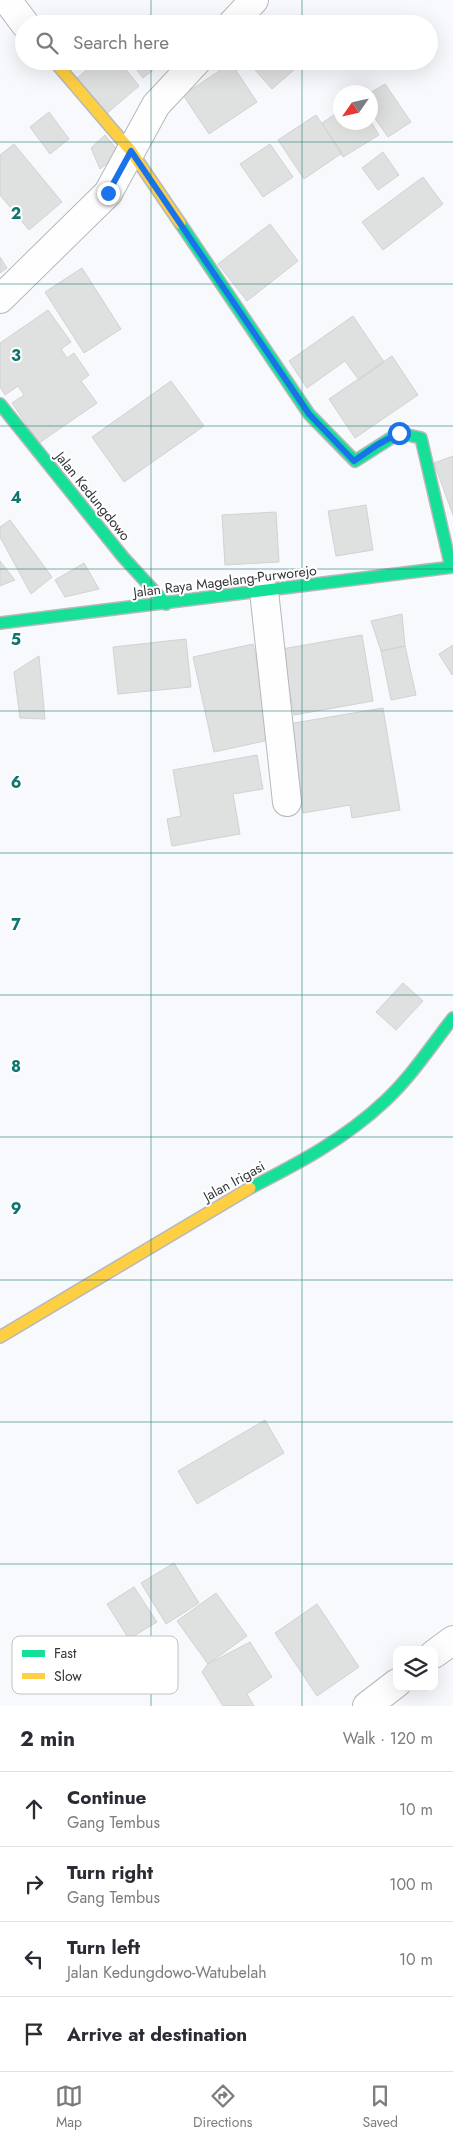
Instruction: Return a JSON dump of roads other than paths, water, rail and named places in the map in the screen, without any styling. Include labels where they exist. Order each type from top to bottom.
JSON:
[{"type":"street","points":[[7,0],[18,15]]},
{"type":"street","points":[[240,15],[254,0]]},
{"type":"street","points":[[62,70],[131,151],[309,414],[354,461],[399,433],[421,438],[452,567]]},
{"type":"street","points":[[0,299],[108,193],[156,105],[189,70]]},
{"type":"street","name":"Jalan Kedungdowo","points":[[0,404],[123,557],[166,604]]},
{"type":"street","name":"Jalan Raya Magelang-Purworejo","points":[[0,623],[166,604],[452,567]]},
{"type":"street","points":[[264,591],[286,802]]},
{"type":"street","name":"Jalan Irigasi","points":[[0,1337],[231,1198],[307,1159],[354,1127],[385,1101],[416,1068],[453,1018]]},
{"type":"street","points":[[438,1651],[453,1640]]},
{"type":"street","points":[[367,1706],[393,1686]]}]
